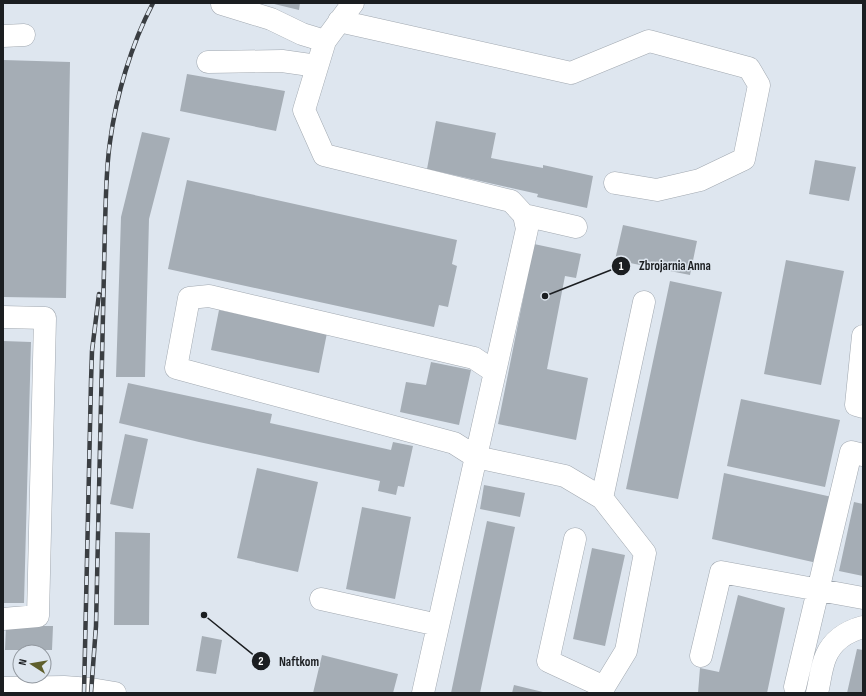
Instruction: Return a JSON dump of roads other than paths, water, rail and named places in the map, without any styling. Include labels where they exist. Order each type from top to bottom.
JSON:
[{"type":"street","points":[[353,3],[325,42],[304,110],[324,155],[511,201],[524,215],[527,229],[422,693]]},
{"type":"street","points":[[222,4],[271,19],[302,34],[325,42]]},
{"type":"street","points":[[339,21],[571,73],[649,41],[749,68],[759,86],[744,159],[700,180],[657,190],[615,183]]},
{"type":"street","points":[[208,62],[282,61],[317,66]]},
{"type":"street","points":[[524,215],[576,227]]},
{"type":"street","points":[[495,372],[474,358],[209,296],[189,298],[176,368],[454,443],[476,457],[565,476],[602,498],[645,553],[626,651],[604,690],[548,661],[575,539]]},
{"type":"street","points":[[602,498],[644,302]]},
{"type":"street","points":[[3,317],[45,318],[38,616],[3,619]]},
{"type":"street","points":[[863,336],[856,405],[863,407]]},
{"type":"street","points":[[795,687],[851,452],[863,455]]},
{"type":"street","points":[[701,656],[721,572],[863,598]]},
{"type":"street","points":[[321,599],[438,625]]},
{"type":"street","points":[[817,693],[827,655],[834,644],[854,629],[863,627]]},
{"type":"street","points":[[3,688],[64,687],[115,693]]},
{"type":"railway","points":[[91,693],[96,626],[106,183],[110,142],[120,89],[131,53],[153,3]]},
{"type":"railway","points":[[84,693],[92,351],[99,294]]},
{"type":"place","name":"Zbrojarnia Anna","points":[[545,296]]},
{"type":"place","name":"Naftkom","points":[[204,615]]}]
